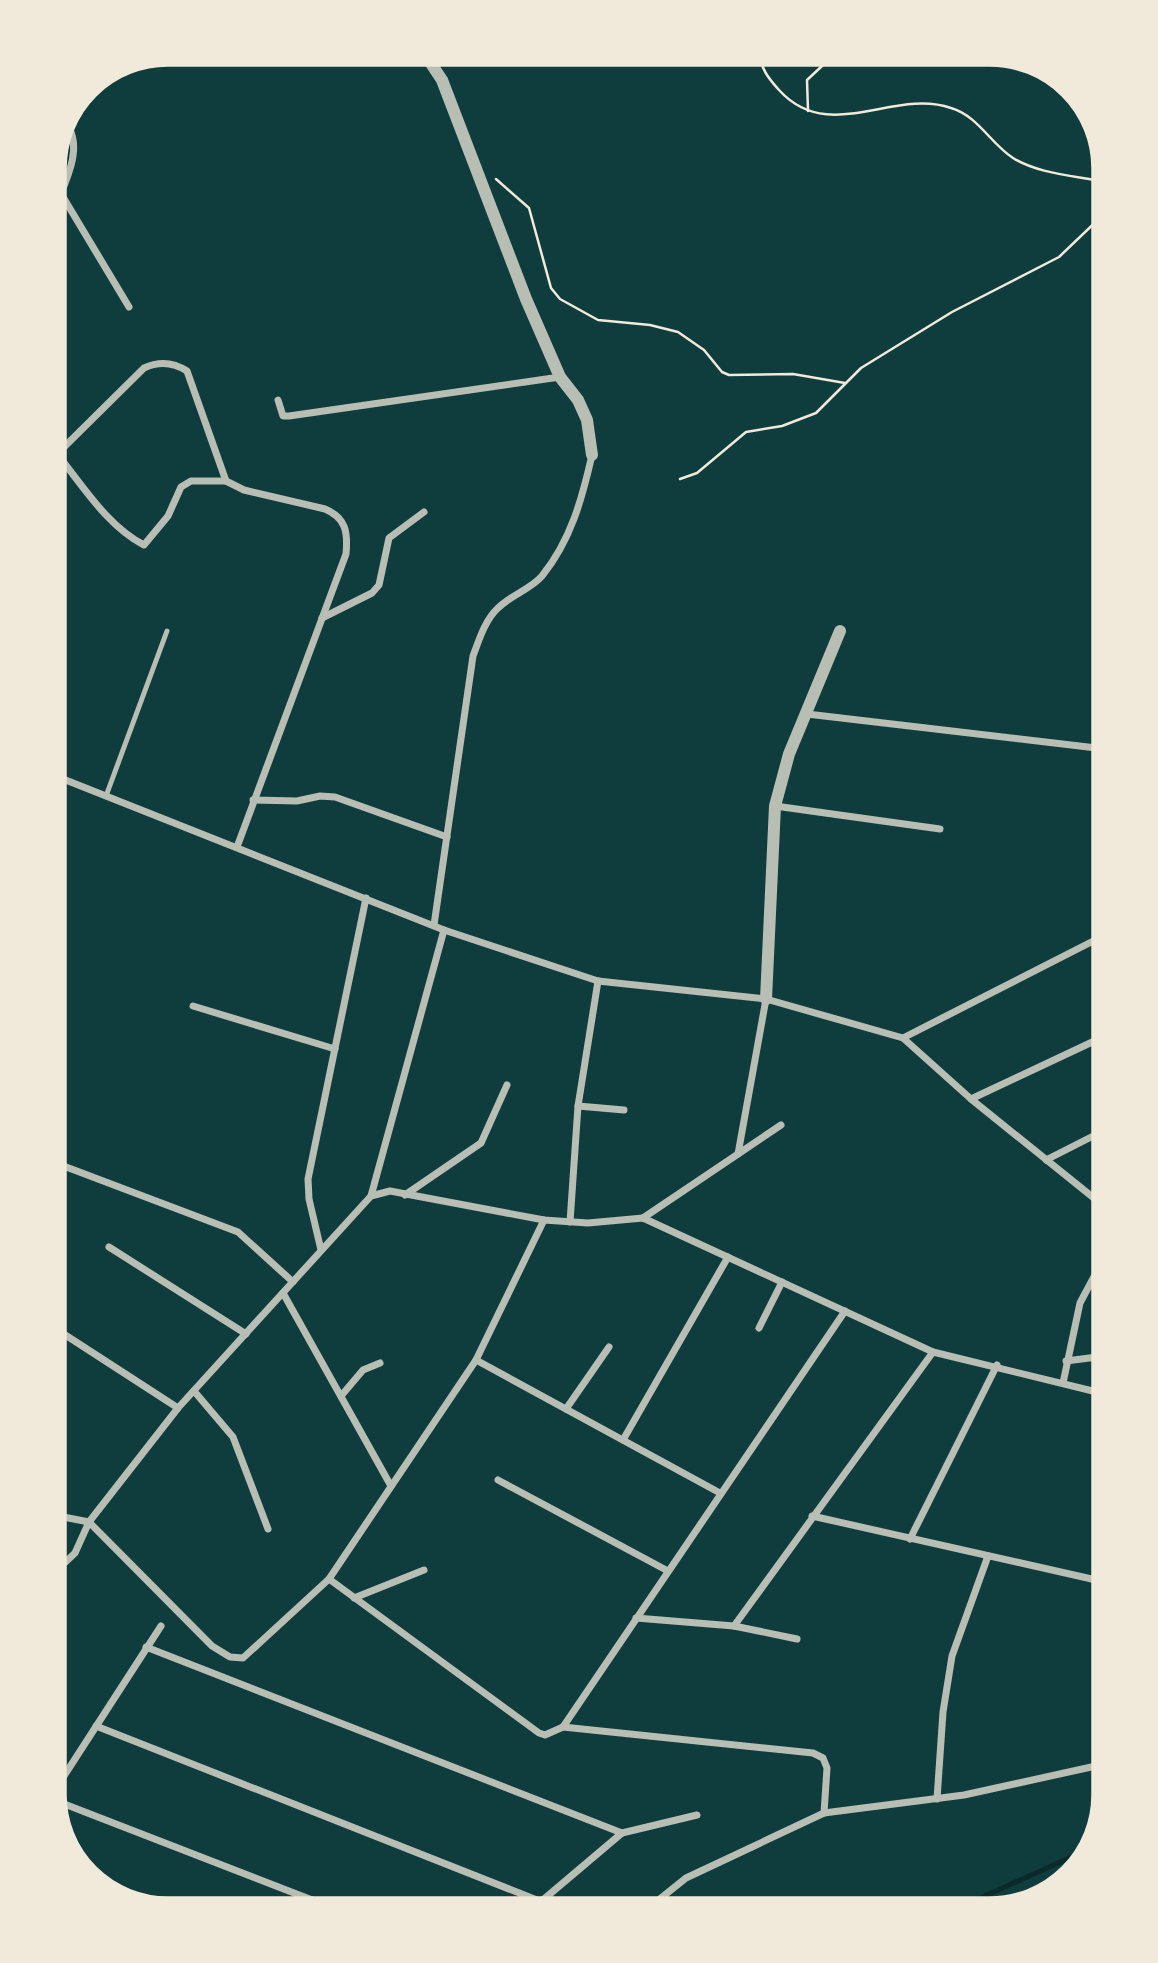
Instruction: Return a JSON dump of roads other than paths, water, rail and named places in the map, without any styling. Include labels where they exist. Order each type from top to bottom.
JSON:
[{"type":"street","points":[[432,65],[442,80],[560,377],[578,400],[587,420],[592,455],[582,500],[566,540],[541,578],[498,608],[483,630],[473,656],[434,925]]},
{"type":"street","points":[[65,179],[76,149],[72,132]]},
{"type":"street","points":[[65,200],[130,307]]},
{"type":"street","points":[[65,443],[144,368],[154,363],[168,363],[187,371],[226,481]]},
{"type":"street","points":[[278,400],[283,416],[289,416],[560,377]]},
{"type":"street","points":[[65,464],[107,516],[133,540],[144,545],[169,516],[185,483],[226,481],[244,490],[325,509],[336,514],[345,525],[346,554],[237,847]]},
{"type":"street","points":[[321,619],[372,593],[379,584],[389,538],[424,512]]},
{"type":"street","points":[[738,1154],[766,999],[775,806],[789,754],[840,631]]},
{"type":"street","points":[[807,714],[1093,748]]},
{"type":"street","points":[[65,780],[443,930],[598,981],[766,999],[903,1038],[971,1099],[1093,1197]]},
{"type":"street","points":[[253,800],[296,801],[320,796],[335,797],[447,838]]},
{"type":"street","points":[[775,806],[940,829]]},
{"type":"street","points":[[321,1250],[309,1199],[308,1179],[366,898]]},
{"type":"street","points":[[65,1562],[75,1553],[89,1522],[178,1408],[371,1196],[443,930]]},
{"type":"street","points":[[903,1038],[1093,941]]},
{"type":"street","points":[[570,1222],[578,1106],[598,981]]},
{"type":"street","points":[[193,1006],[335,1049]]},
{"type":"street","points":[[971,1099],[1093,1042]]},
{"type":"street","points":[[405,1195],[481,1143],[507,1085]]},
{"type":"street","points":[[578,1106],[624,1110]]},
{"type":"street","points":[[371,1196],[390,1191],[544,1220],[588,1223],[643,1218],[780,1125]]},
{"type":"street","points":[[1046,1160],[1093,1136]]},
{"type":"street","points":[[65,1166],[238,1231],[293,1282]]},
{"type":"street","points":[[643,1218],[933,1352],[1093,1391]]},
{"type":"street","points":[[65,1517],[89,1522],[212,1646],[230,1657],[243,1658],[329,1579],[475,1360],[544,1220]]},
{"type":"street","points":[[109,1247],[246,1334]]},
{"type":"street","points":[[624,1440],[728,1257]]},
{"type":"street","points":[[1063,1383],[1080,1303],[1093,1279]]},
{"type":"street","points":[[759,1328],[782,1282]]},
{"type":"street","points":[[283,1293],[391,1486]]},
{"type":"street","points":[[563,1727],[845,1311]]},
{"type":"street","points":[[65,1335],[178,1408]]},
{"type":"street","points":[[566,1409],[609,1348]]},
{"type":"street","points":[[734,1626],[933,1352]]},
{"type":"street","points":[[1066,1361],[1093,1358]]},
{"type":"street","points":[[475,1360],[720,1493]]},
{"type":"street","points":[[341,1396],[363,1370],[380,1363]]},
{"type":"street","points":[[910,1539],[997,1366]]},
{"type":"street","points":[[194,1391],[233,1437],[268,1529]]},
{"type":"street","points":[[498,1480],[668,1571]]},
{"type":"street","points":[[812,1516],[1093,1579]]},
{"type":"street","points":[[937,1799],[943,1712],[952,1656],[989,1556]]},
{"type":"street","points":[[354,1598],[424,1570]]},
{"type":"street","points":[[329,1579],[539,1733],[545,1735],[563,1727],[813,1753],[823,1758],[827,1768],[824,1813]]},
{"type":"street","points":[[636,1618],[734,1626],[797,1639]]},
{"type":"street","points":[[65,1773],[160,1626]]},
{"type":"street","points":[[146,1647],[622,1833]]},
{"type":"street","points":[[96,1726],[532,1898]]},
{"type":"street","points":[[661,1898],[685,1878],[824,1813],[937,1799],[1093,1766]]},
{"type":"street","points":[[66,1805],[307,1898]]},
{"type":"street","points":[[547,1898],[622,1833],[697,1815]]},
{"type":"lane","points":[[106,796],[167,631]]},
{"type":"waterway","points":[[981,1898],[1074,1856]]}]
